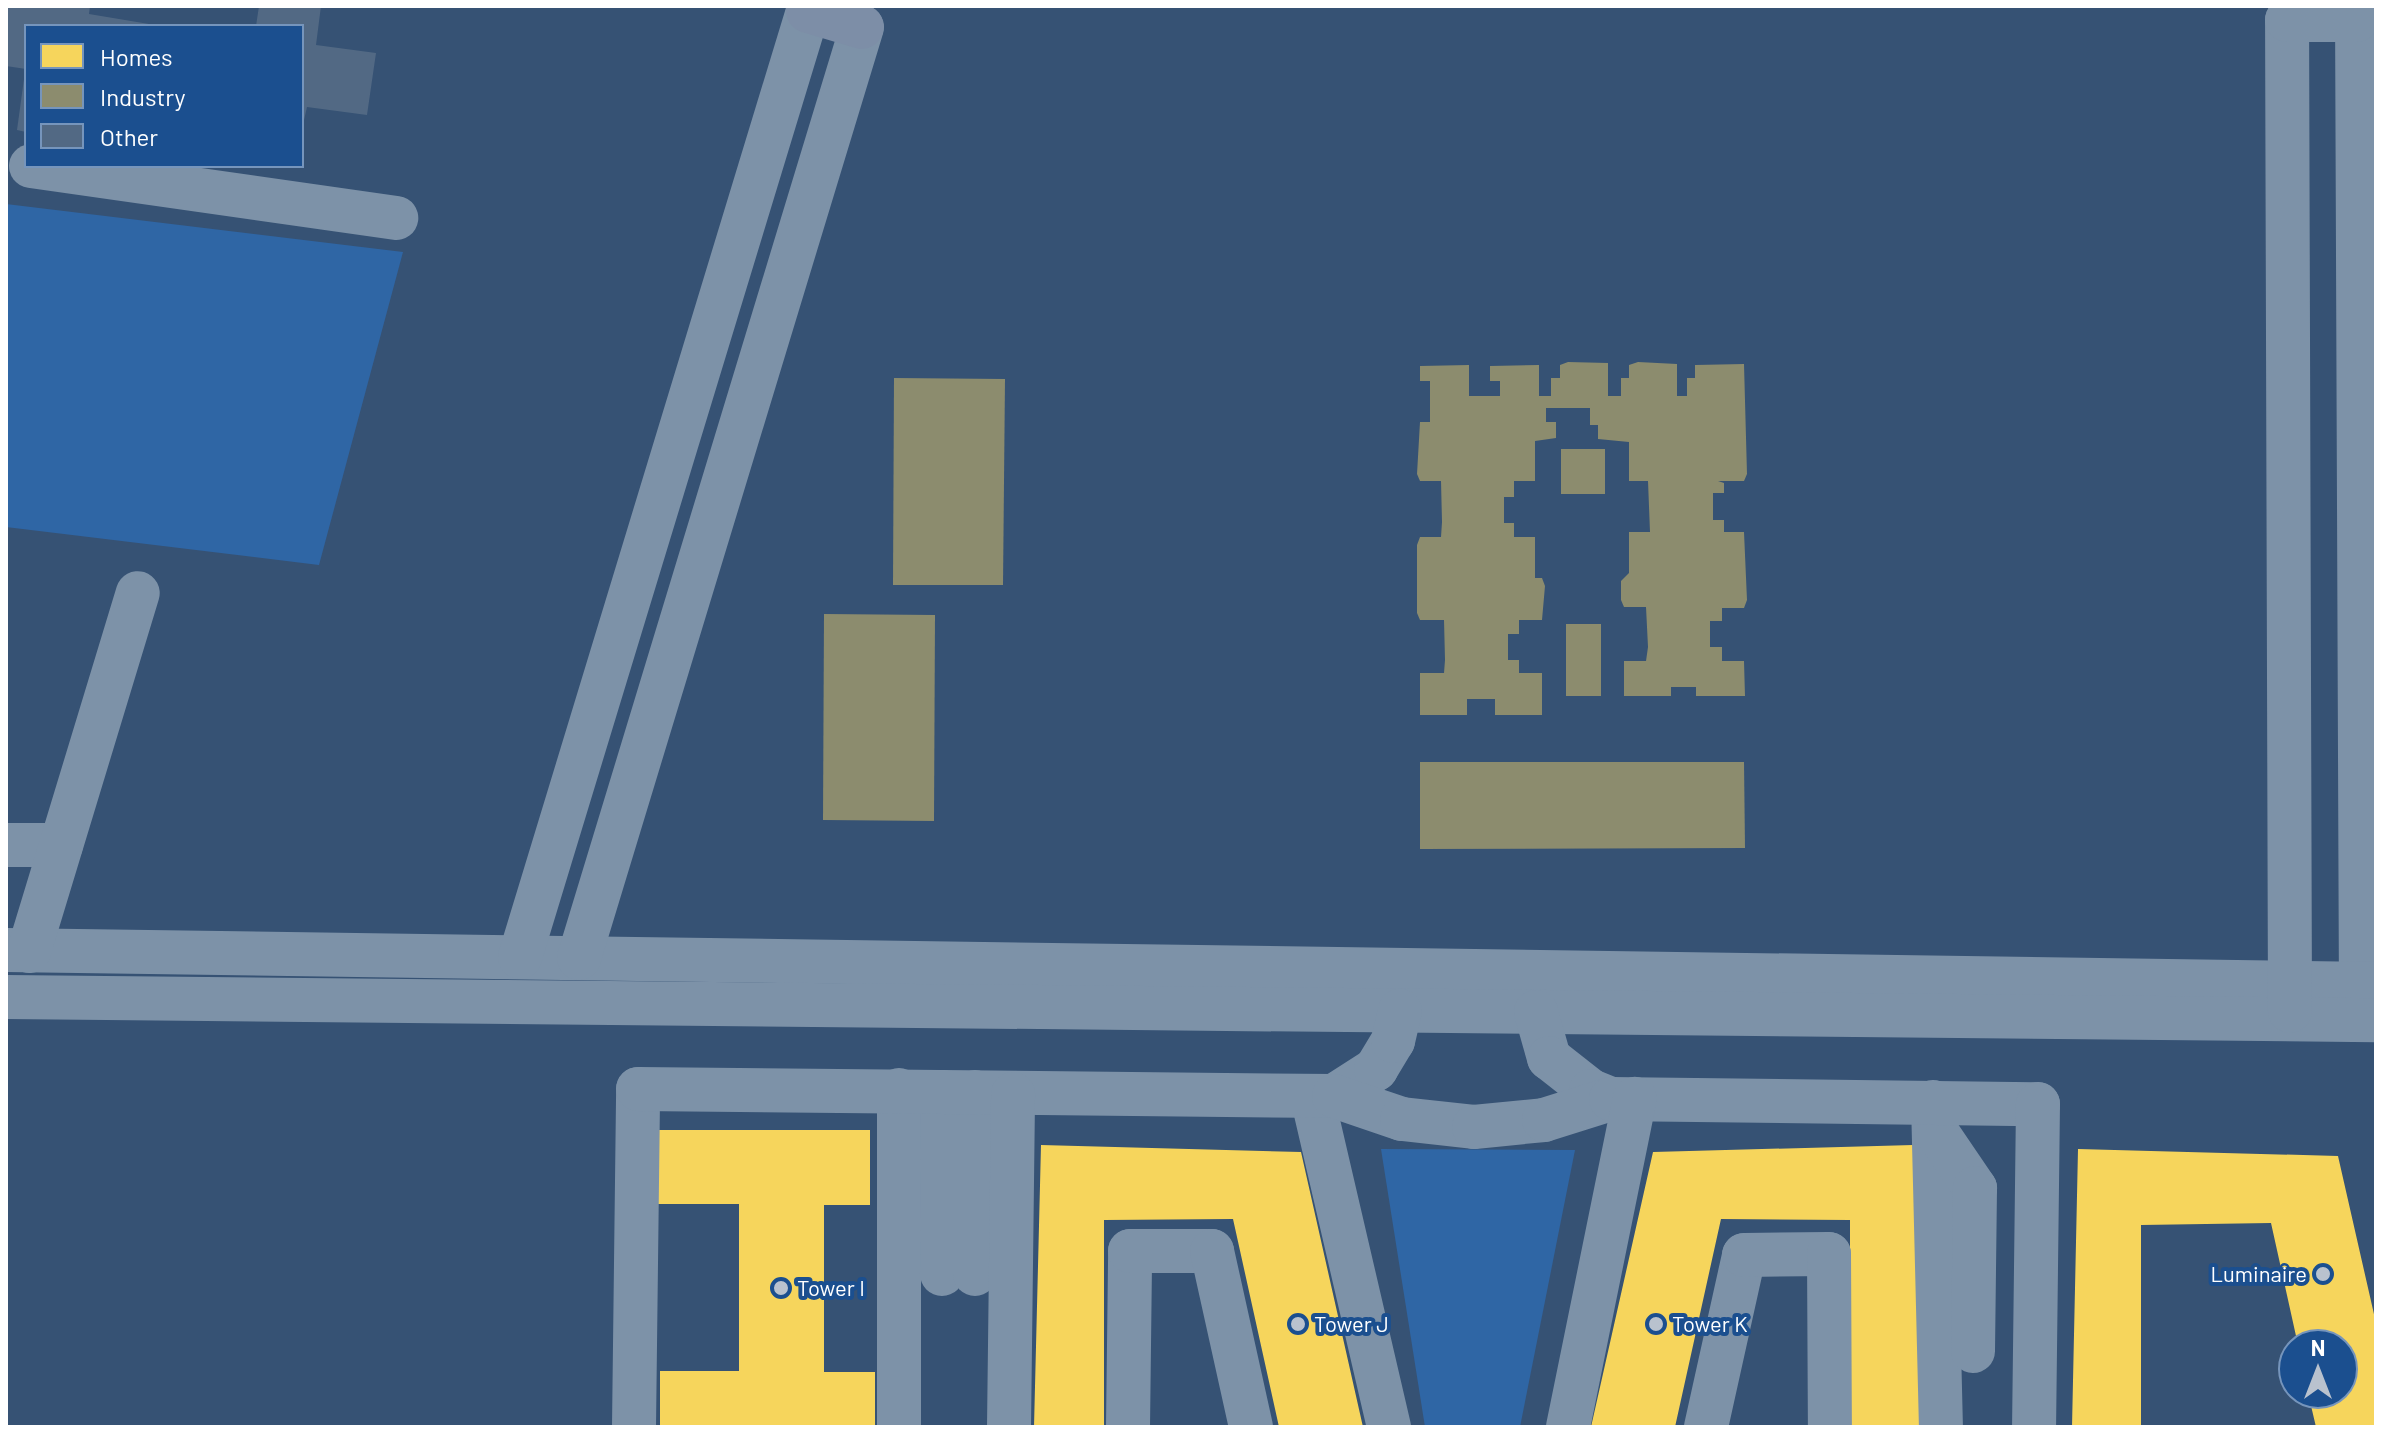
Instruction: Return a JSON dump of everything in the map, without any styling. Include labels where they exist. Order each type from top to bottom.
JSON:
[{"type":"main road","points":[[808,11],[862,27]]},
{"type":"street","points":[[520,957],[808,11]]},
{"type":"street","points":[[138,593],[61,845],[18,950],[579,958],[2290,1001],[2368,1002],[2357,13],[2287,20],[2290,1001]]},
{"type":"street","points":[[579,958],[862,27]]},
{"type":"street","points":[[43,168],[396,218]]},
{"type":"street","points":[[6,845],[61,845]]},
{"type":"street","points":[[6,997],[1536,1012],[2290,1001]]},
{"type":"street","points":[[1323,1096],[1376,1069],[1393,1041],[1400,1011]]},
{"type":"street","points":[[1536,1012],[1549,1058],[1591,1091],[1623,1099],[1934,1115],[2038,1104],[2034,1427]]},
{"type":"street","points":[[634,1427],[638,1089],[1323,1096],[1402,1119],[1474,1127],[1544,1120],[1623,1099]]},
{"type":"street","points":[[899,1090],[899,1427]]},
{"type":"street","points":[[958,1274],[977,1093]]},
{"type":"street","points":[[977,1093],[1009,1427]]},
{"type":"street","points":[[1323,1096],[1389,1427]]},
{"type":"street","points":[[1568,1427],[1623,1099]]},
{"type":"street","points":[[1934,1115],[1972,1176],[1975,1188],[1986,1351],[1997,1189],[2000,1176],[2026,1151],[2037,1129]]},
{"type":"street","points":[[1934,1115],[1941,1427]]},
{"type":"street","points":[[1128,1427],[1130,1251],[1212,1251],[1251,1427]]},
{"type":"street","points":[[1706,1427],[1744,1255],[1829,1254],[1830,1427]]},
{"type":"shaded area","points":[[6,204],[403,252],[319,565],[6,527]]},
{"type":"shaded area","points":[[1381,1149],[1575,1150],[1520,1427],[1425,1427]]},
{"type":"building: Homes","name":"Tower I","points":[[656,1130],[870,1130],[870,1205],[824,1205],[824,1372],[875,1372],[875,1427],[660,1427],[660,1371],[739,1371],[739,1204],[656,1204]]},
{"type":"building: Homes","name":"Tower J","points":[[1041,1145],[1301,1152],[1363,1427],[1279,1427],[1233,1219],[1104,1220],[1104,1427],[1034,1427]]},
{"type":"building: Homes","name":"Tower K","points":[[1913,1145],[1920,1427],[1850,1427],[1850,1220],[1721,1219],[1675,1427],[1591,1427],[1653,1152]]},
{"type":"building: Homes","name":"Luminaire","points":[[2078,1149],[2338,1156],[2376,1323],[2376,1427],[2316,1427],[2312,1409],[2358,1409],[2358,1329],[2294,1329],[2271,1223],[2141,1225],[2141,1427],[2072,1427]]},
{"type":"building: Industry","points":[[1568,362],[1608,363],[1608,396],[1621,396],[1621,378],[1629,378],[1629,365],[1638,362],[1677,364],[1677,396],[1687,396],[1687,378],[1695,378],[1695,365],[1744,364],[1747,474],[1744,481],[1718,481],[1724,483],[1724,493],[1713,493],[1713,520],[1724,520],[1724,532],[1744,532],[1747,600],[1744,608],[1722,608],[1722,621],[1710,621],[1710,647],[1722,647],[1722,661],[1744,661],[1745,696],[1696,696],[1696,687],[1671,687],[1671,696],[1624,696],[1624,661],[1646,661],[1648,647],[1646,607],[1624,607],[1621,581],[1629,573],[1629,532],[1650,532],[1648,481],[1629,481],[1629,442],[1598,439],[1598,425],[1590,425],[1590,408],[1546,408],[1546,422],[1556,422],[1556,438],[1535,441],[1535,481],[1514,481],[1514,497],[1504,497],[1504,523],[1514,523],[1514,537],[1535,537],[1535,578],[1542,578],[1545,586],[1542,620],[1519,620],[1519,634],[1508,634],[1508,660],[1519,660],[1519,673],[1542,673],[1542,715],[1495,715],[1495,699],[1467,699],[1467,715],[1420,715],[1420,673],[1444,673],[1445,660],[1444,620],[1420,620],[1417,613],[1417,545],[1420,537],[1441,537],[1442,522],[1441,481],[1420,481],[1417,474],[1420,422],[1430,422],[1430,381],[1420,381],[1420,366],[1469,365],[1469,396],[1500,396],[1500,381],[1490,381],[1490,366],[1539,365],[1539,396],[1551,396],[1551,378],[1560,378],[1560,365]]},
{"type":"building: Industry","points":[[894,378],[1005,379],[1003,585],[893,585]]},
{"type":"building: Industry","points":[[1561,449],[1605,449],[1605,494],[1561,494]]},
{"type":"building: Industry","points":[[824,614],[935,615],[934,821],[823,820]]},
{"type":"building: Industry","points":[[1566,624],[1601,624],[1601,696],[1566,696]]},
{"type":"building: Industry","points":[[1420,762],[1744,762],[1745,848],[1420,849]]},
{"type":"building: Other","points":[[6,6],[90,6],[89,14],[149,24],[24,24],[24,69],[6,66]]},
{"type":"building: Other","points":[[259,6],[321,6],[316,45],[376,53],[367,115],[307,107],[304,120],[304,24],[256,24]]},
{"type":"building: Other","points":[[24,79],[24,132],[17,130]]},
{"type":"place","name":"Luminaire","points":[[2323,1274]]},
{"type":"place","name":"Tower I","points":[[781,1288]]},
{"type":"place","name":"Tower J","points":[[1298,1324]]},
{"type":"place","name":"Tower K","points":[[1656,1324]]}]
